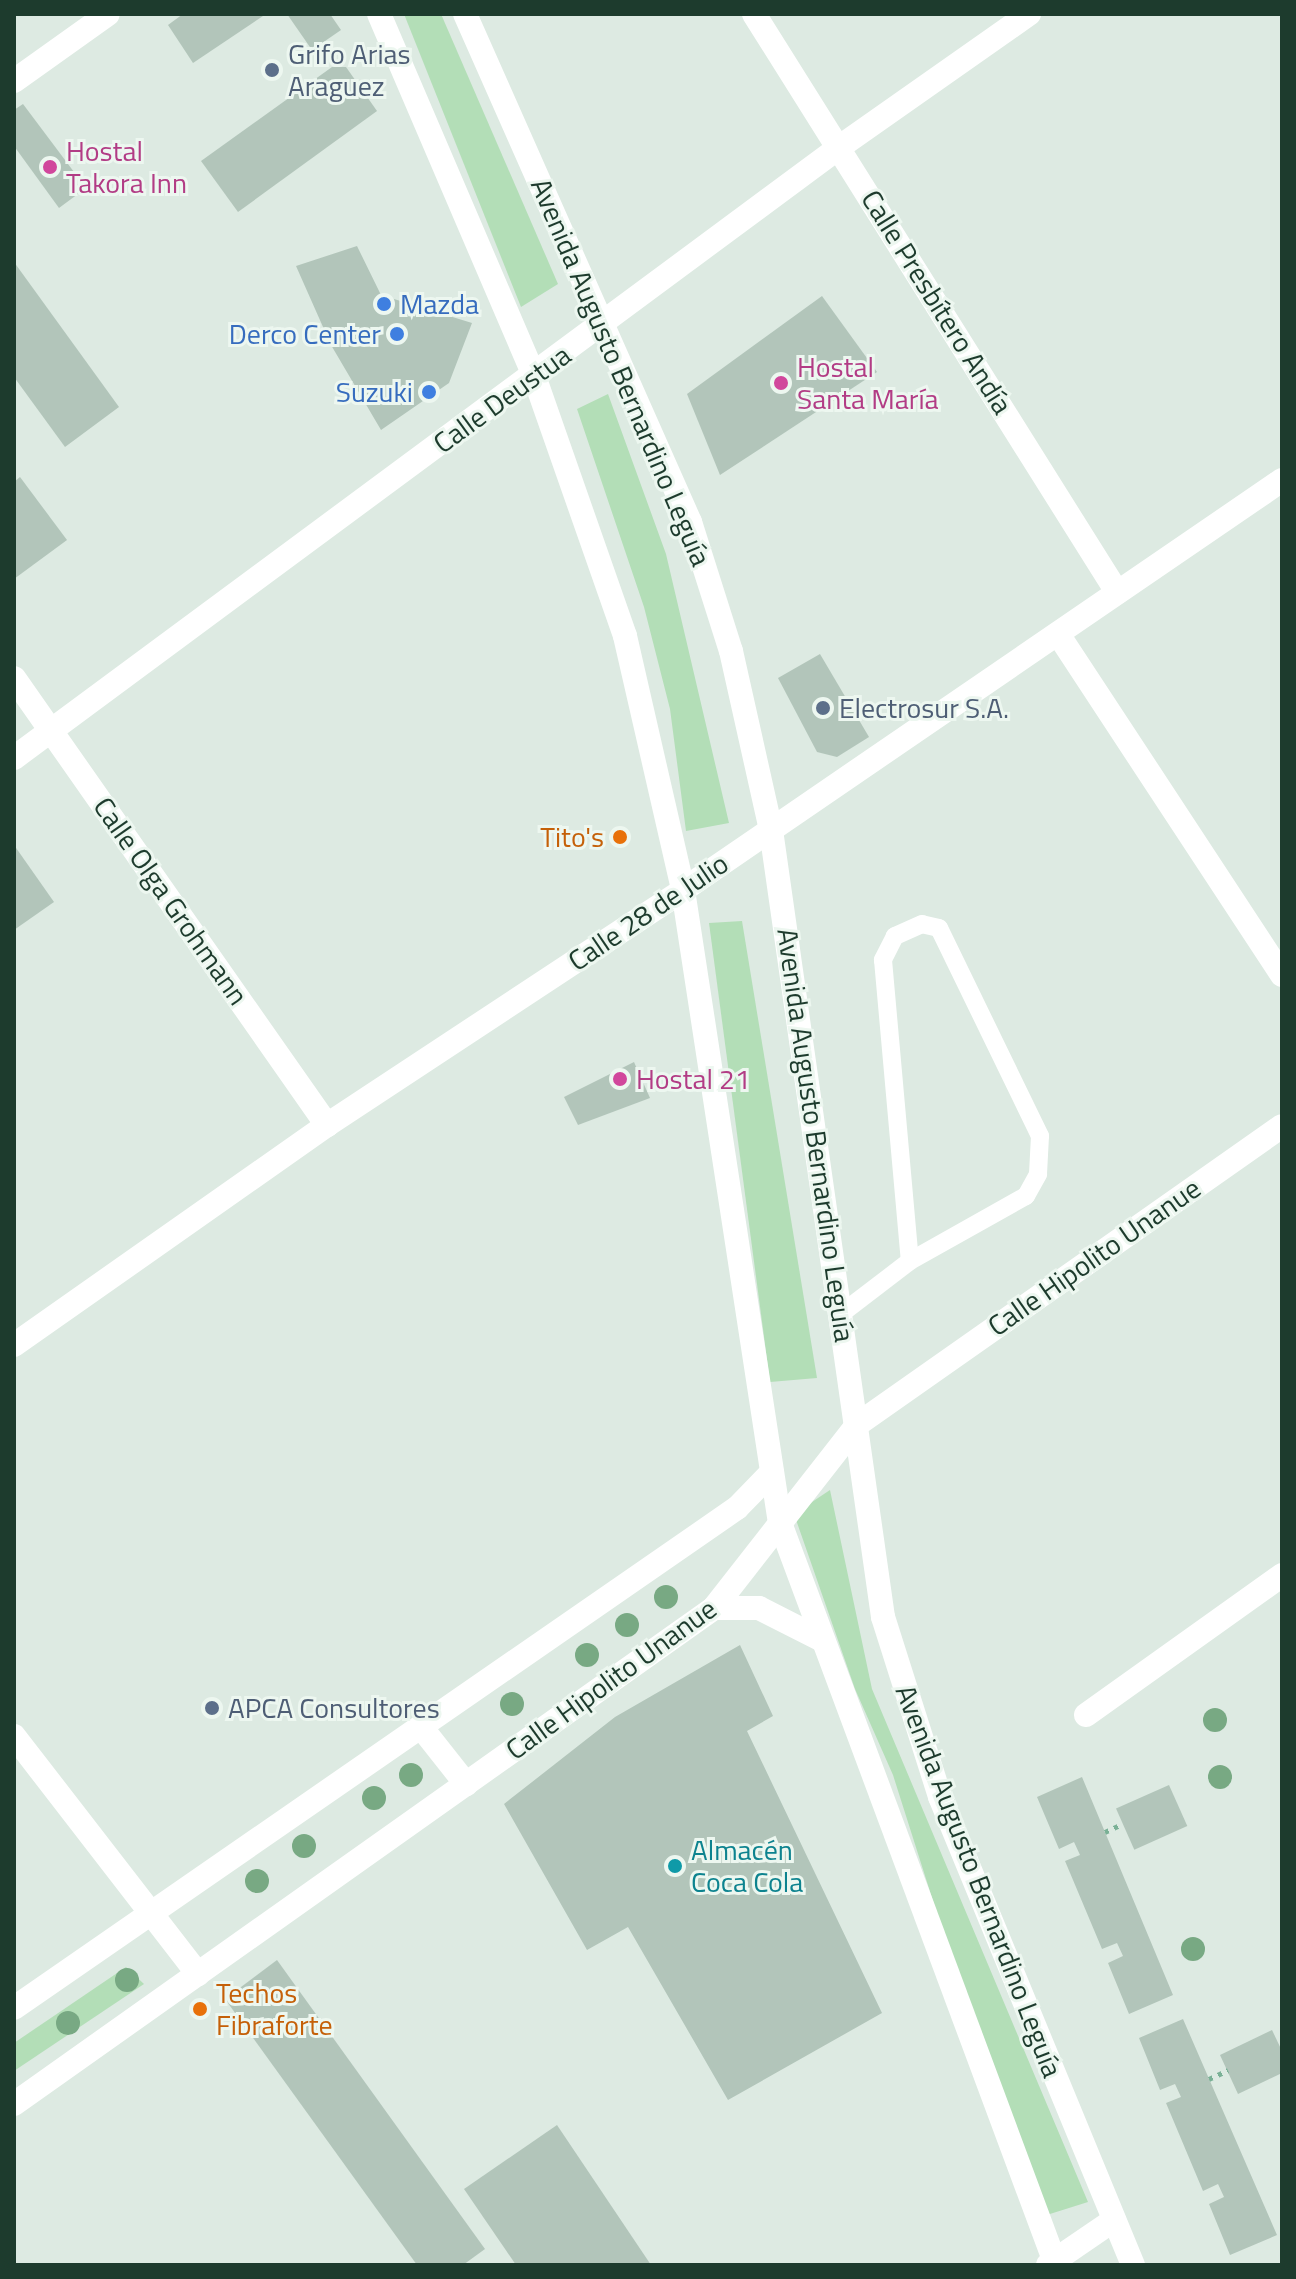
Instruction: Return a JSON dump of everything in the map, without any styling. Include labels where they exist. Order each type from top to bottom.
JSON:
[{"type":"main road","points":[[14,81],[108,14]]},
{"type":"main road","points":[[379,14],[534,376],[625,636],[683,890],[780,1523],[1053,2264],[1114,2220]]},
{"type":"main road","name":"Avenida Augusto Bernardino Leguía","points":[[465,14],[690,522],[731,651],[771,830],[858,1424],[867,1518],[898,1675],[940,1797],[1133,2265]]},
{"type":"main road","name":"Calle Presbítero Andía","points":[[754,14],[841,146],[1117,592]]},
{"type":"main road","name":"Calle Deustua","points":[[14,758],[841,146],[1029,14]]},
{"type":"main road","name":"Calle 28 de Julio","points":[[14,1345],[327,1125],[683,890],[1282,480]]},
{"type":"main road","points":[[1058,634],[1282,975]]},
{"type":"main road","name":"Calle Olga Grohmann","points":[[14,678],[327,1125]]},
{"type":"main road","name":"Calle Hipolito Unanue","points":[[14,2104],[714,1608],[858,1424],[1282,1126]]},
{"type":"main road","points":[[14,2008],[737,1508],[772,1472]]},
{"type":"main road","points":[[1086,1715],[1282,1575]]},
{"type":"main road","points":[[714,1608],[759,1608],[822,1640]]},
{"type":"main road","points":[[421,1727],[466,1784]]},
{"type":"main road","points":[[14,1736],[198,1974]]},
{"type":"lane","points":[[842,1313],[910,1261],[1026,1196],[1038,1174],[1040,1136],[939,928],[922,924],[895,936],[883,960],[910,1261]]},
{"type":"path","points":[[1105,1832],[1122,1824]]},
{"type":"path","points":[[1209,2079],[1228,2070]]},
{"type":"green space","points":[[404,14],[441,14],[558,284],[521,307]]},
{"type":"green space","points":[[608,394],[666,554],[729,823],[686,831],[670,709],[644,607],[577,409]]},
{"type":"green space","points":[[742,921],[817,1378],[770,1382],[709,923]]},
{"type":"green space","points":[[830,1490],[872,1689],[1088,2202],[1034,2219],[893,1775],[855,1689],[794,1514]]},
{"type":"green space","points":[[126,1967],[144,1984],[14,2071],[14,2043]]},
{"type":"building","points":[[183,14],[266,14],[193,63],[168,25]]},
{"type":"building","points":[[287,14],[330,14],[341,30],[312,50]]},
{"type":"building","points":[[332,67],[346,67],[377,111],[238,212],[201,161]]},
{"type":"building","name":"Hostal Takora Inn","points":[[23,104],[86,188],[59,208],[14,146],[14,110]]},
{"type":"building","name":"Derco Center","points":[[357,246],[381,295],[472,323],[449,383],[381,430],[331,345],[296,266]]},
{"type":"building","points":[[14,262],[119,407],[65,447],[14,377]]},
{"type":"building","name":"Hostal Santa María","points":[[822,296],[877,372],[720,475],[687,394]]},
{"type":"building","points":[[20,477],[67,540],[14,579],[14,482]]},
{"type":"building","name":"Electrosur S.A.","points":[[820,654],[869,737],[837,757],[817,752],[778,678]]},
{"type":"building","points":[[14,845],[54,902],[14,930]]},
{"type":"building","name":"Hostal 21","points":[[634,1062],[650,1098],[578,1125],[564,1097]]},
{"type":"building","name":"Almacén Coca Cola","points":[[740,1645],[773,1716],[747,1731],[882,2013],[728,2100],[628,1927],[587,1950],[504,1804],[615,1717]]},
{"type":"building","points":[[1082,1777],[1173,1995],[1129,2014],[1108,1963],[1123,1956],[1117,1943],[1102,1949],[1065,1861],[1080,1855],[1074,1842],[1059,1849],[1037,1797]]},
{"type":"building","points":[[1169,1785],[1187,1826],[1134,1850],[1116,1809]]},
{"type":"building","points":[[277,1960],[485,2249],[463,2265],[417,2265],[225,1999]]},
{"type":"building","points":[[1183,2019],[1277,2235],[1230,2255],[1209,2204],[1224,2197],[1218,2184],[1203,2191],[1166,2103],[1181,2097],[1175,2084],[1160,2090],[1139,2038]]},
{"type":"building","points":[[1272,2030],[1282,2051],[1282,2073],[1238,2094],[1220,2055]]},
{"type":"building","points":[[557,2125],[651,2265],[516,2265],[464,2189]]},
{"type":"place","name":"Grifo Arias Araguez","points":[[272,70]]},
{"type":"place","name":"Hostal Takora Inn","points":[[50,167]]},
{"type":"place","name":"Mazda","points":[[384,304]]},
{"type":"place","name":"Derco Center","points":[[397,334]]},
{"type":"place","name":"Hostal Santa María","points":[[781,383]]},
{"type":"place","name":"Suzuki","points":[[429,392]]},
{"type":"place","name":"Electrosur S.A.","points":[[823,708]]},
{"type":"place","name":"Tito's","points":[[620,837]]},
{"type":"place","name":"Hostal 21","points":[[620,1079]]},
{"type":"place","name":"APCA Consultores","points":[[212,1708]]},
{"type":"place","name":"Almacén Coca Cola","points":[[675,1866]]},
{"type":"place","name":"Techos Fibraforte","points":[[200,2009]]}]
